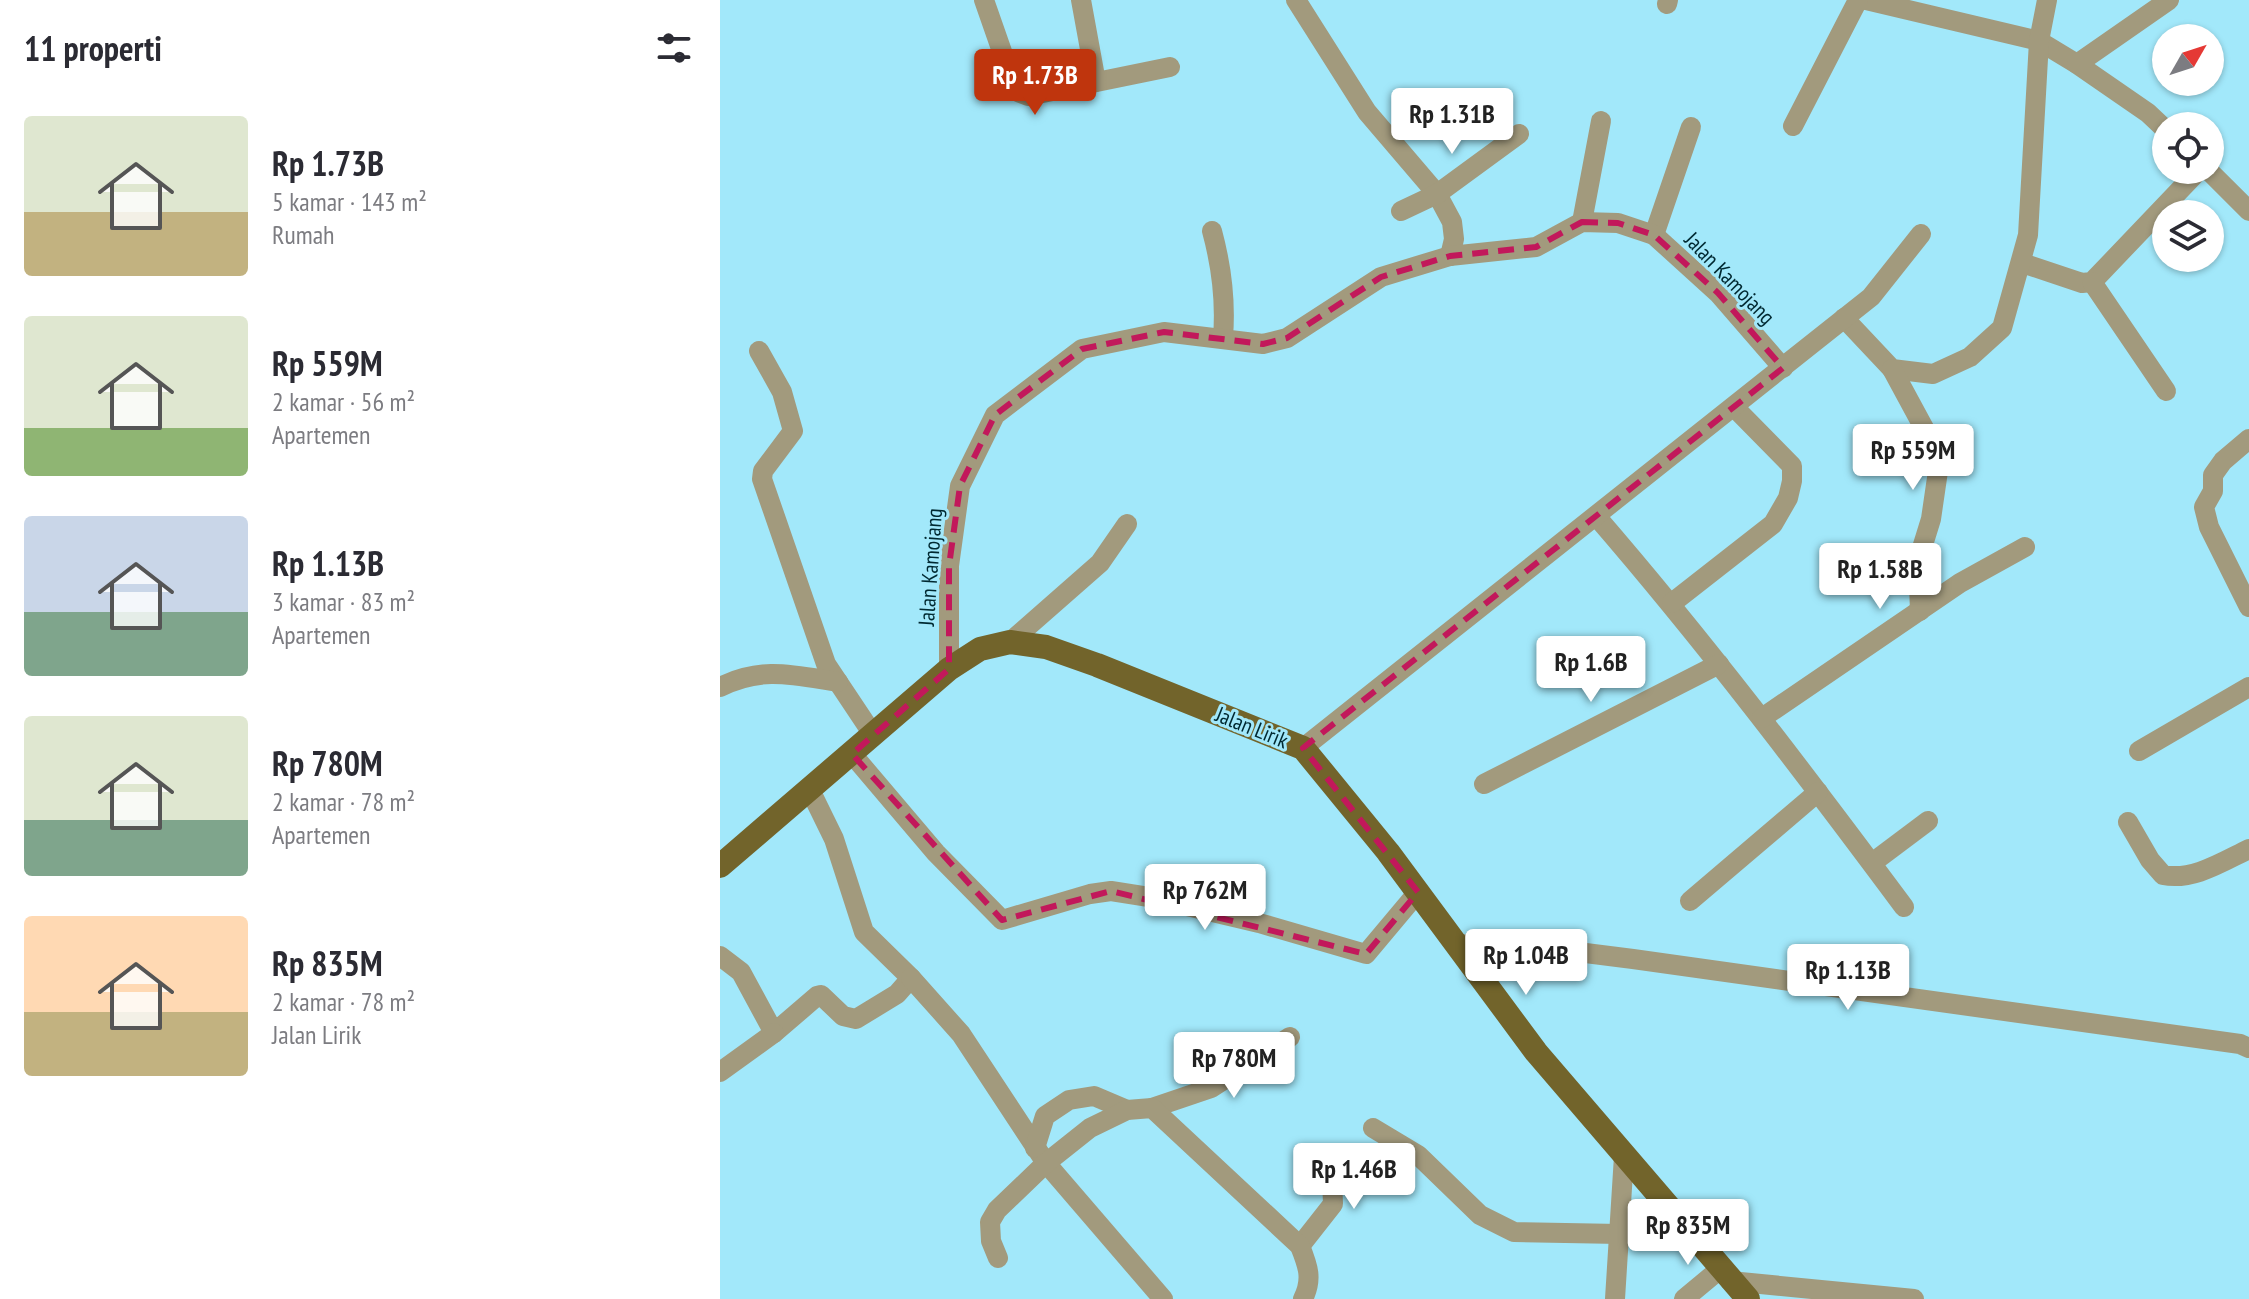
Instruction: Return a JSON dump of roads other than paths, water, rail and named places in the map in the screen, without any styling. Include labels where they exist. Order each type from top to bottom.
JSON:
[{"type":"main road","name":"Jalan Lirik","points":[[720,866],[949,669],[980,649],[1010,642],[1046,647],[1097,665],[1303,748],[1418,892],[1536,1052],[1748,1299]]},
{"type":"street","points":[[984,0],[1014,86],[1028,96],[1170,67]]},
{"type":"street","points":[[994,0],[1001,45]]},
{"type":"street","points":[[1081,0],[1096,82]]},
{"type":"street","points":[[1296,0],[1367,112],[1437,194],[1452,222],[1454,239],[1450,256]]},
{"type":"street","points":[[1793,126],[1858,0]]},
{"type":"street","points":[[1866,0],[2039,41],[2152,117]]},
{"type":"street","points":[[1892,369],[1933,374],[1970,357],[2002,328],[2028,235],[2039,41],[2047,0]]},
{"type":"street","points":[[2077,64],[2169,0]]},
{"type":"street","points":[[1582,222],[1601,121]]},
{"type":"street","points":[[1654,235],[1691,127]]},
{"type":"street","points":[[1401,211],[1437,194],[1519,134]]},
{"type":"street","points":[[2022,263],[2082,283],[2092,282],[2186,184]]},
{"type":"street","points":[[2222,184],[2249,211]]},
{"type":"street","name":"Jalan Kamojang","points":[[949,669],[949,566],[960,486],[995,415],[1082,349],[1164,332],[1263,344],[1287,338],[1381,277],[1450,256],[1536,247],[1582,222],[1618,223],[1654,235],[1718,293],[1783,368]]},
{"type":"street","points":[[1212,231],[1222,266],[1225,302],[1223,337]]},
{"type":"street","points":[[1303,748],[1871,297],[1921,234]]},
{"type":"street","points":[[2092,282],[2166,391]]},
{"type":"street","points":[[1844,318],[1892,369],[1925,430],[1938,471],[1931,519],[1918,561],[1920,611]]},
{"type":"street","points":[[759,351],[782,392],[793,431],[763,471],[762,479],[826,664],[872,733]]},
{"type":"street","points":[[1672,603],[1773,524],[1788,498],[1792,466],[1734,407]]},
{"type":"street","points":[[2249,439],[2223,461],[2213,475],[2213,491],[2204,507],[2209,527],[2249,607]]},
{"type":"street","points":[[1596,516],[1672,603],[1904,907]]},
{"type":"street","points":[[1010,642],[1100,563],[1127,524]]},
{"type":"street","points":[[1762,718],[1960,583],[2025,547]]},
{"type":"street","points":[[1484,784],[1719,664]]},
{"type":"street","points":[[720,687],[747,675],[774,672],[838,682]]},
{"type":"street","points":[[2139,751],[2249,687]]},
{"type":"street","points":[[852,754],[936,853],[1002,920],[1090,894],[1111,891],[1259,923],[1366,954],[1418,892]]},
{"type":"street","points":[[810,790],[834,839],[864,932],[961,1034],[1041,1156],[1163,1299]]},
{"type":"street","points":[[1690,901],[1818,792]]},
{"type":"street","points":[[1872,863],[1928,821]]},
{"type":"street","points":[[2128,822],[2163,875],[2177,878],[2202,871],[2249,849]]},
{"type":"street","points":[[1456,944],[1546,948],[1633,959],[2240,1044],[2249,1048]]},
{"type":"street","points":[[720,956],[741,972],[774,1033]]},
{"type":"street","points":[[720,1072],[774,1033],[817,996],[821,995],[843,1016],[856,1019],[897,994],[911,978]]},
{"type":"street","points":[[998,1258],[991,1241],[990,1222],[1041,1156],[1127,1110],[1152,1108],[1211,1088],[1290,1037]]},
{"type":"street","points":[[1041,1156],[1045,1116],[1069,1100],[1094,1096],[1127,1110]]},
{"type":"street","points":[[1152,1108],[1300,1246],[1310,1270],[1309,1288],[1303,1299]]},
{"type":"street","points":[[1373,1128],[1418,1155],[1480,1215],[1514,1232],[1620,1234]]},
{"type":"street","points":[[1615,1299],[1624,1156]]},
{"type":"street","points":[[1300,1246],[1333,1204],[1332,1179],[1323,1161]]},
{"type":"street","points":[[1684,1299],[1725,1275],[1914,1299]]}]
